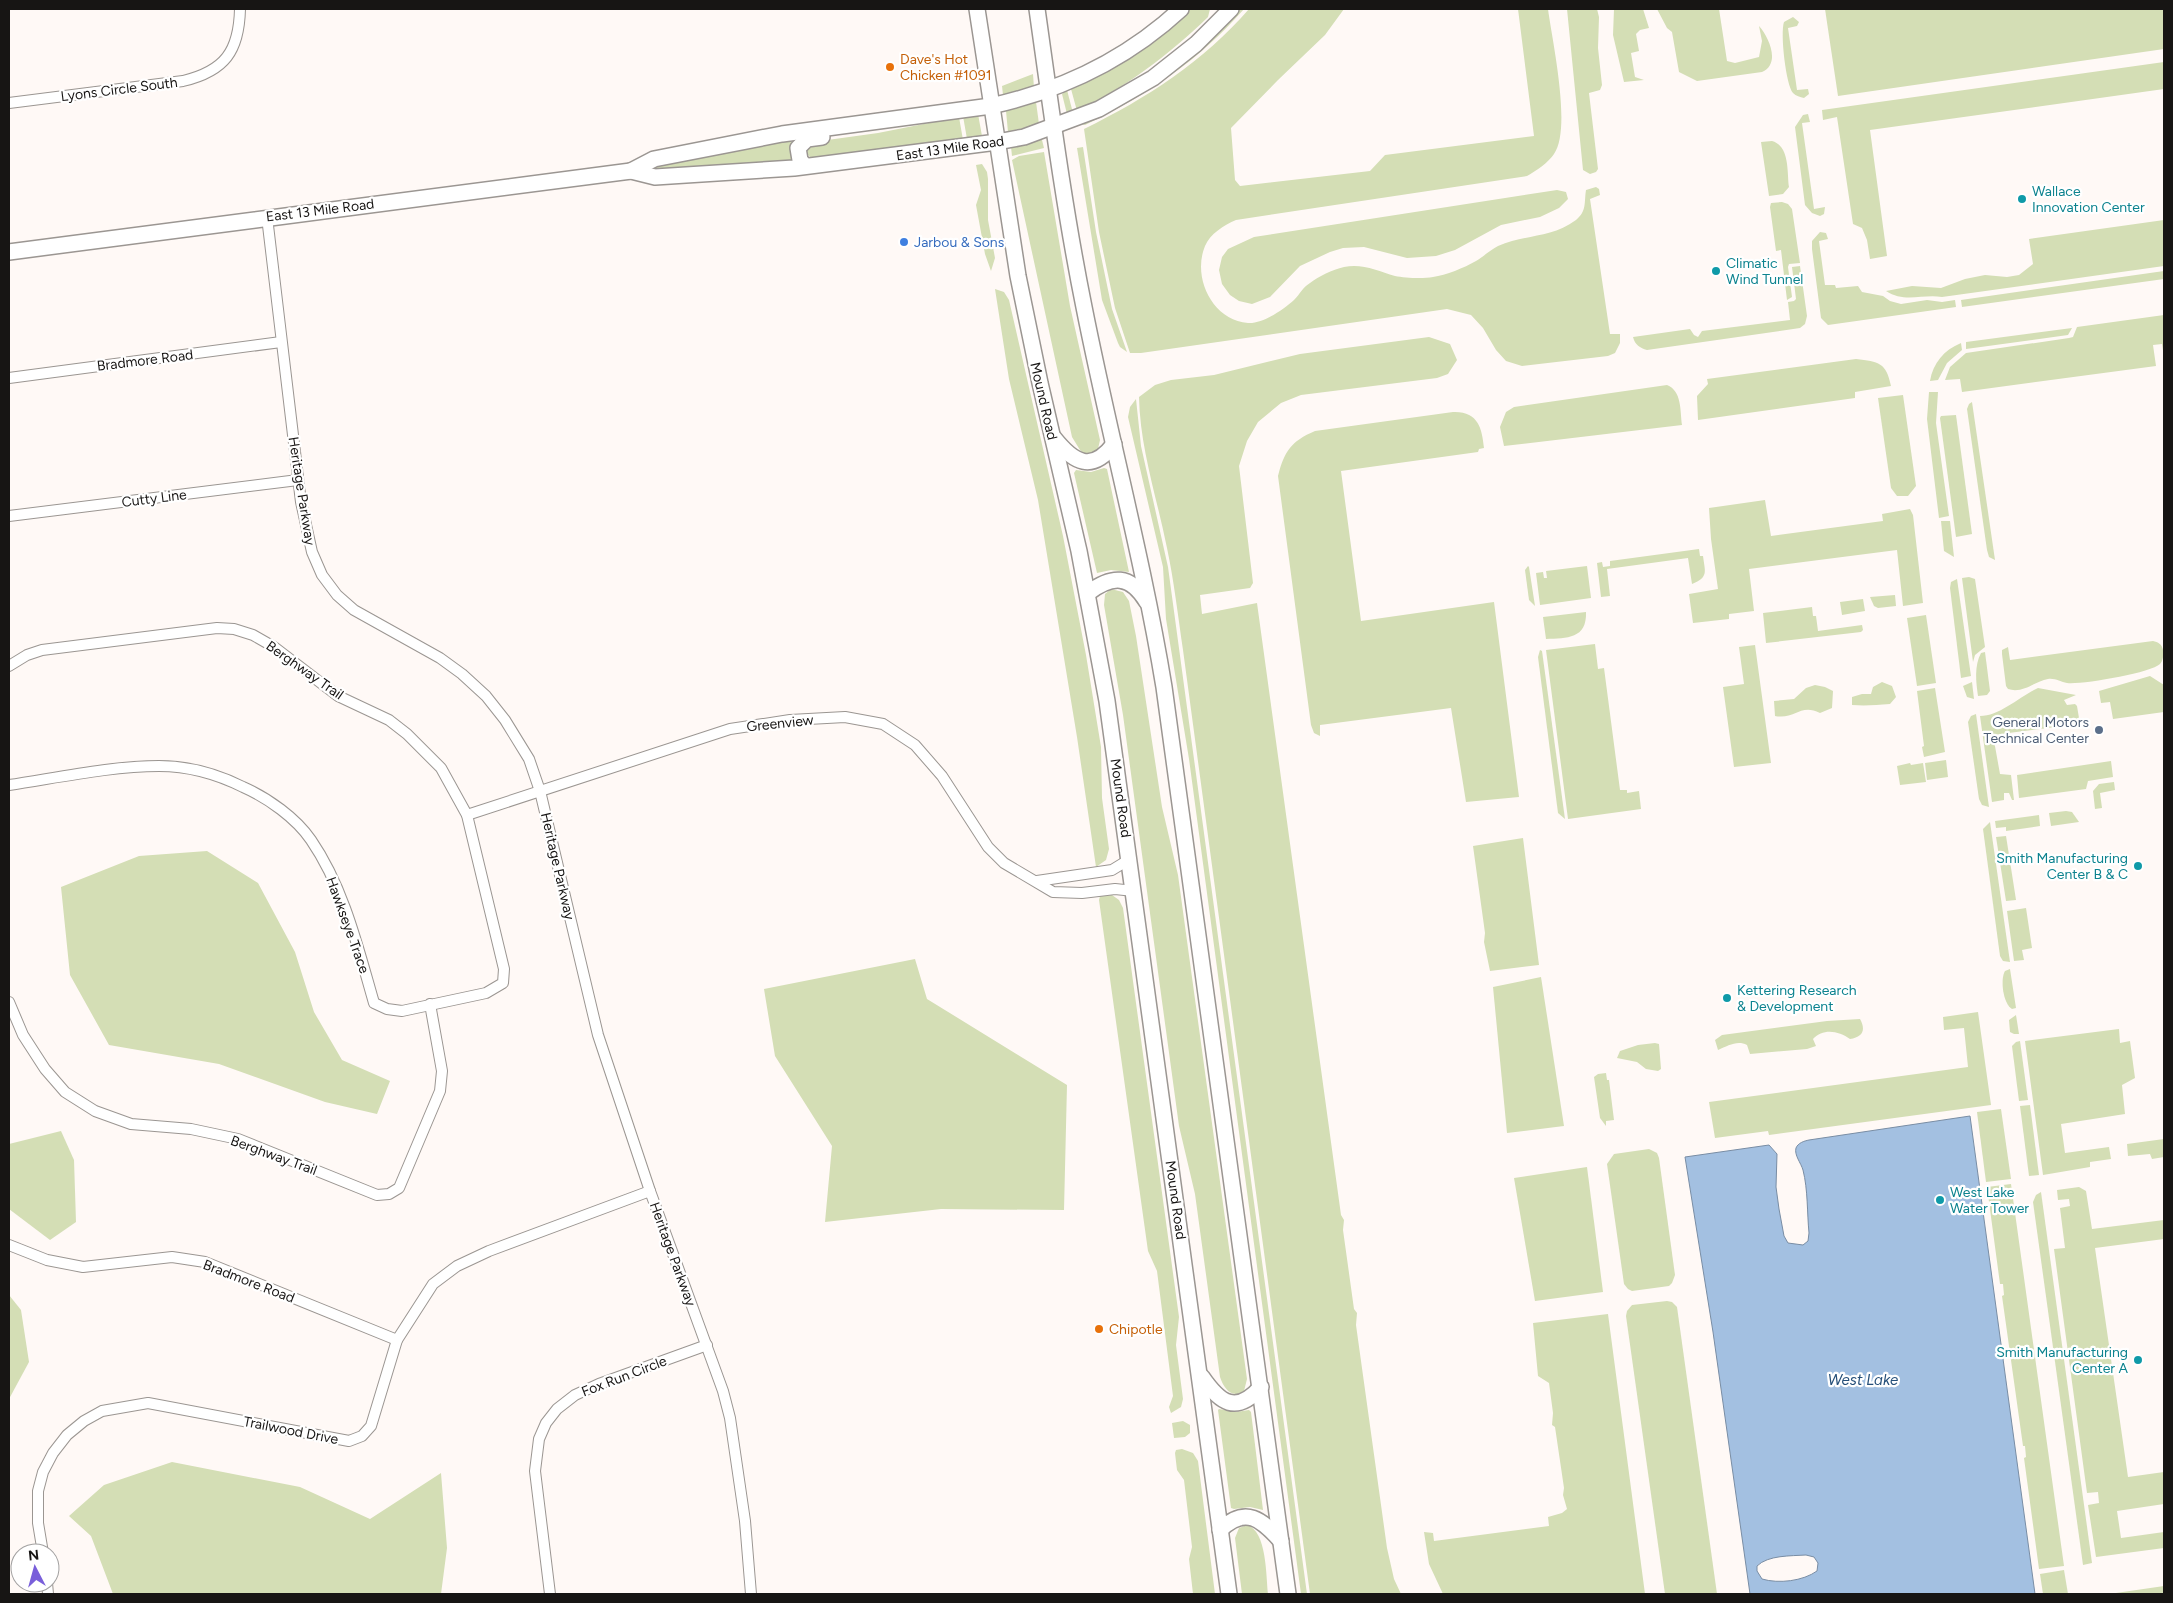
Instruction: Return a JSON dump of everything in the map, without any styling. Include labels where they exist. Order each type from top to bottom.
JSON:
[{"type":"main road","name":"Mound Road","points":[[978,9],[991,106],[1018,276],[1088,593],[1108,701],[1229,1594]]},
{"type":"main road","points":[[1037,9],[1048,90],[1080,287],[1150,608],[1173,742],[1288,1594]]},
{"type":"main road","name":"East 13 Mile Road","points":[[9,252],[631,171],[654,159],[782,134],[991,106],[1024,98],[1077,79],[1121,56],[1153,34],[1181,9]]},
{"type":"main road","points":[[1216,26],[1217,9]]},
{"type":"main road","name":"East 13 Mile Road","points":[[631,171],[655,177],[806,166],[1018,138],[1054,127],[1099,109],[1146,83],[1185,54],[1216,26],[1231,9]]},
{"type":"main road","points":[[806,166],[798,154],[798,148],[801,143],[807,139],[865,131],[870,122]]},
{"type":"main road","points":[[1052,435],[1072,457],[1088,462],[1103,457],[1114,444]]},
{"type":"main road","points":[[1088,593],[1106,581],[1122,580],[1136,587],[1150,608]]},
{"type":"main road","points":[[1200,1374],[1213,1393],[1227,1402],[1240,1403],[1246,1401],[1261,1387]]},
{"type":"main road","points":[[1220,1530],[1226,1524],[1239,1518],[1254,1518],[1268,1526],[1281,1541]]},
{"type":"street","name":"Lyons Circle South","points":[[9,103],[183,81],[214,70],[224,62],[233,50],[238,37],[240,9]]},
{"type":"street","name":"Heritage Parkway","points":[[267,217],[298,480],[305,525],[312,552],[322,575],[338,596],[354,610],[440,658],[462,674],[486,696],[505,720],[529,759],[540,791],[598,1036],[650,1191],[723,1391],[730,1418],[745,1521],[751,1594]]},
{"type":"street","name":"Bradmore Road","points":[[9,378],[281,342]]},
{"type":"street","name":"Cutty Line","points":[[9,516],[298,480]]},
{"type":"street","name":"Berghway Trail","points":[[9,666],[27,655],[42,650],[217,628],[234,629],[254,635],[274,647],[338,696],[388,720],[407,734],[441,768],[467,815]]},
{"type":"street","name":"Greenview","points":[[467,815],[730,729],[790,720],[844,717],[883,724],[915,745],[942,776],[980,835],[997,856],[1014,870],[1037,880],[1053,892],[1082,893],[1115,889],[1134,891]]},
{"type":"street","name":"Hawkseye Trace","points":[[9,785],[138,767],[161,766],[193,768],[224,777],[255,792],[286,814],[310,839],[341,897],[374,1003],[387,1009],[402,1011],[486,993],[503,983],[504,969],[467,815]]},
{"type":"street","points":[[1037,880],[1112,870],[1130,859]]},
{"type":"street","name":"Berghway Trail","points":[[9,1002],[23,1034],[45,1069],[65,1092],[95,1111],[131,1124],[191,1129],[238,1139],[377,1195],[389,1194],[398,1188],[440,1091],[442,1071],[430,1004]]},
{"type":"street","name":"Trailwood Drive","points":[[41,1543],[38,1523],[38,1491],[43,1472],[53,1453],[67,1435],[84,1421],[102,1411],[148,1403],[349,1441],[362,1436],[371,1426],[397,1340],[433,1284],[457,1266],[489,1251],[650,1191]]},
{"type":"street","name":"Bradmore Road","points":[[9,1245],[47,1260],[83,1267],[172,1257],[205,1262],[397,1340]]},
{"type":"street","name":"Fox Run Circle","points":[[550,1594],[535,1471],[539,1440],[546,1423],[557,1409],[574,1395],[707,1345]]},
{"type":"green space","points":[[1190,9],[1210,9],[1208,17],[1163,57],[1130,81],[1077,111],[1071,89],[1119,64],[1149,44]]},
{"type":"green space","points":[[1240,9],[1244,9],[1227,28],[1171,75],[1108,114],[1085,125],[1081,124],[1227,23]]},
{"type":"green space","points":[[1249,9],[1344,9],[1325,35],[1231,128],[1235,180],[1240,186],[1370,171],[1385,155],[1534,136],[1518,9],[1548,9],[1559,84],[1561,125],[1559,142],[1554,154],[1542,166],[1527,176],[1231,222],[1218,230],[1207,242],[1202,258],[1201,271],[1208,295],[1224,314],[1235,320],[1248,323],[1267,319],[1285,308],[1305,286],[1317,278],[1344,267],[1364,267],[1409,278],[1429,278],[1461,269],[1498,246],[1556,230],[1576,220],[1582,213],[1586,190],[1596,187],[1599,189],[1600,195],[1590,199],[1610,334],[1620,334],[1620,343],[1615,353],[1608,356],[1522,366],[1506,361],[1496,350],[1483,328],[1471,315],[1447,309],[1141,353],[1130,353],[1115,308],[1099,232],[1084,129],[1130,105],[1173,77],[1213,46]]},
{"type":"green space","points":[[1567,9],[1597,9],[1599,17],[1598,48],[1602,85],[1600,90],[1589,93],[1598,169],[1590,174],[1583,170]]},
{"type":"green space","points":[[1614,9],[1643,9],[1649,28],[1640,30],[1636,34],[1639,51],[1631,53],[1635,77],[1644,80],[1624,82],[1613,35]]},
{"type":"green space","points":[[1657,9],[1719,9],[1727,61],[1735,63],[1759,57],[1762,41],[1759,26],[1769,43],[1772,57],[1771,63],[1762,72],[1697,81],[1679,72],[1672,32],[1667,28]]},
{"type":"green space","points":[[1825,9],[2164,9],[2164,49],[1838,96]]},
{"type":"green space","points":[[1793,17],[1799,22],[1797,26],[1788,28],[1797,90],[1808,89],[1809,94],[1804,98],[1794,94],[1790,88],[1784,59],[1784,22]]},
{"type":"green space","points":[[2164,62],[2164,89],[1870,130],[1887,256],[1870,259],[1867,240],[1862,228],[1853,224],[1837,117],[1823,120],[1822,110]]},
{"type":"green space","points":[[1033,74],[1034,88],[1003,95],[1002,86]]},
{"type":"green space","points":[[1067,90],[1073,113],[1067,114],[1062,94]]},
{"type":"green space","points":[[1036,102],[1039,124],[1008,132],[1006,111]]},
{"type":"green space","points":[[978,114],[982,136],[967,139],[963,116]]},
{"type":"green space","points":[[1808,114],[1810,122],[1802,123],[1814,209],[1825,207],[1824,214],[1820,216],[1812,213],[1805,205],[1795,127],[1803,115]]},
{"type":"green space","points":[[959,117],[963,140],[812,159],[805,152],[806,146],[813,142],[878,133]]},
{"type":"green space","points":[[791,139],[791,161],[654,169],[654,166]]},
{"type":"green space","points":[[1039,139],[1042,140],[1044,148],[1012,156],[1011,147]]},
{"type":"green space","points":[[1772,141],[1782,148],[1785,154],[1789,187],[1783,194],[1769,196],[1761,142]]},
{"type":"green space","points":[[1083,147],[1096,232],[1112,309],[1127,352],[1118,343],[1102,300],[1077,148]]},
{"type":"green space","points":[[1044,152],[1070,306],[1100,440],[1098,449],[1091,454],[1083,453],[1072,437],[1012,160],[1019,156]]},
{"type":"green space","points":[[982,164],[987,172],[988,179],[988,220],[995,258],[991,271],[985,254],[976,205],[981,190],[976,165]]},
{"type":"green space","points":[[1557,190],[1566,192],[1568,199],[1559,208],[1540,217],[1501,225],[1455,250],[1436,256],[1407,258],[1364,247],[1343,248],[1300,266],[1270,297],[1252,304],[1239,301],[1230,295],[1222,284],[1219,270],[1222,257],[1228,249],[1254,237]]},
{"type":"green space","points":[[1782,202],[1788,204],[1792,209],[1800,263],[1789,264],[1792,297],[1787,300],[1781,250],[1776,251],[1770,207],[1771,203]]},
{"type":"green space","points":[[2164,220],[2164,266],[1942,297],[1900,297],[1886,291],[1912,286],[1941,288],[1965,279],[1985,275],[2007,277],[2019,275],[2033,264],[2029,239]]},
{"type":"green space","points":[[1820,232],[1826,233],[1828,239],[1819,241],[1825,285],[1835,285],[1836,288],[1858,286],[1862,292],[1883,296],[1890,301],[1901,304],[1927,300],[1942,302],[1955,300],[1956,307],[1828,325],[1821,318],[1812,249],[1812,241]]},
{"type":"green space","points":[[1800,266],[1807,316],[1805,324],[1800,328],[1647,350],[1638,346],[1634,340],[1633,337],[1690,329],[1698,337],[1702,331],[1790,320],[1788,302],[1796,299],[1792,267]]},
{"type":"green space","points":[[2164,271],[2164,279],[1962,307],[1961,300]]},
{"type":"green space","points":[[995,289],[1004,292],[1009,300],[1063,536],[1086,655],[1101,747],[1102,798],[1109,849],[1106,860],[1096,867],[1077,737],[1038,500],[1009,379]]},
{"type":"green space","points":[[2164,315],[2164,357],[2162,344],[2153,345],[2156,366],[1962,392],[1960,379],[1945,380],[1950,367],[1966,353],[2069,338],[2073,337],[2077,327]]},
{"type":"green space","points":[[2072,328],[2068,335],[1966,349],[1966,342]]},
{"type":"green space","points":[[1429,337],[1450,344],[1457,360],[1448,374],[1437,378],[1301,395],[1281,403],[1258,422],[1247,441],[1239,466],[1253,583],[1250,588],[1200,595],[1202,614],[1257,603],[1341,1215],[1344,1220],[1343,1230],[1354,1309],[1357,1313],[1356,1325],[1387,1548],[1394,1579],[1401,1594],[1310,1594],[1176,599],[1167,548],[1142,435],[1139,397],[1155,385],[1171,380],[1214,375],[1300,354]]},
{"type":"green space","points":[[1961,343],[1962,350],[1947,363],[1938,380],[1930,381],[1931,374],[1940,358],[1949,349]]},
{"type":"green space","points":[[1856,359],[1870,361],[1884,368],[1891,386],[1855,392],[1855,398],[1698,420],[1697,396],[1708,384],[1707,379]]},
{"type":"green space","points":[[1667,385],[1678,396],[1682,425],[1504,446],[1500,427],[1506,412],[1514,407]]},
{"type":"green space","points":[[1929,392],[1938,392],[1936,423],[1949,516],[1939,518],[1927,419]]},
{"type":"green space","points":[[1903,395],[1916,486],[1908,496],[1897,496],[1891,488],[1878,398]]},
{"type":"green space","points":[[1136,399],[1141,446],[1168,567],[1307,1594],[1301,1594],[1189,759],[1166,619],[1163,567],[1128,417],[1130,407]]},
{"type":"green space","points":[[1972,402],[1995,560],[1989,557],[1987,550],[1967,409]]},
{"type":"green space","points":[[1453,412],[1468,414],[1477,422],[1482,434],[1484,448],[1479,449],[1478,452],[1341,471],[1361,621],[1494,602],[1519,797],[1466,802],[1451,708],[1320,725],[1320,736],[1314,733],[1311,725],[1278,476],[1283,460],[1294,443],[1315,431]]},
{"type":"green space","points":[[1956,415],[1972,534],[1956,537],[1940,418],[1941,416]]},
{"type":"green space","points":[[1104,468],[1107,469],[1129,572],[1111,570],[1097,573],[1074,473],[1076,470],[1091,472]]},
{"type":"green space","points":[[1765,500],[1771,536],[1883,521],[1882,514],[1910,509],[1913,515],[1923,603],[1903,606],[1897,550],[1749,569],[1754,611],[1729,614],[1729,619],[1693,623],[1689,594],[1718,589],[1709,508]]},
{"type":"green space","points":[[1941,521],[1950,521],[1954,557],[1944,551]]},
{"type":"green space","points":[[1699,549],[1700,556],[1703,556],[1705,573],[1701,579],[1692,584],[1688,558],[1607,569],[1610,596],[1601,597],[1597,563],[1602,562],[1603,567],[1610,566],[1610,561]]},
{"type":"green space","points":[[1528,566],[1535,606],[1529,600],[1525,570]]},
{"type":"green space","points":[[1587,566],[1591,598],[1540,605],[1536,573],[1543,572],[1544,578],[1547,578],[1546,571]]},
{"type":"green space","points":[[1969,577],[1975,579],[1985,647],[1975,655],[1973,662],[1962,578]]},
{"type":"green space","points":[[1957,579],[1971,676],[1961,678],[1950,588],[1951,582]]},
{"type":"green space","points":[[1111,589],[1123,592],[1129,601],[1162,807],[1178,875],[1247,1379],[1244,1391],[1236,1394],[1226,1389],[1220,1377],[1195,1194],[1179,1126],[1123,715],[1104,605],[1105,594]]},
{"type":"green space","points":[[1895,595],[1896,606],[1878,608],[1874,606],[1870,597]]},
{"type":"green space","points":[[1863,599],[1865,611],[1842,615],[1840,602]]},
{"type":"green space","points":[[1812,607],[1813,616],[1816,616],[1818,631],[1862,625],[1863,630],[1861,632],[1766,643],[1763,613]]},
{"type":"green space","points":[[1586,612],[1583,627],[1579,632],[1568,637],[1546,639],[1543,617]]},
{"type":"green space","points":[[1926,615],[1936,683],[1917,686],[1907,618]]},
{"type":"green space","points":[[2153,641],[2162,646],[2163,659],[2160,664],[2144,671],[2115,678],[2074,683],[2048,679],[2019,690],[2008,689],[2006,686],[2002,650],[2008,647],[2010,660]]},
{"type":"green space","points":[[1595,644],[1598,669],[1604,668],[1620,790],[1627,790],[1627,793],[1639,791],[1641,809],[1568,819],[1546,650]]},
{"type":"green space","points":[[1755,645],[1771,763],[1734,767],[1723,687],[1744,684],[1739,647]]},
{"type":"green space","points":[[1540,650],[1542,651],[1565,819],[1558,813],[1538,657]]},
{"type":"green space","points":[[1985,652],[1990,691],[1987,695],[1978,696],[1976,669],[1981,653]]},
{"type":"green space","points":[[2150,676],[2164,685],[2164,712],[2113,719],[2110,702],[2101,703],[2099,691]]},
{"type":"green space","points":[[1882,682],[1892,686],[1896,697],[1890,704],[1852,705],[1852,697],[1871,694],[1873,687]]},
{"type":"green space","points":[[1972,682],[1974,699],[1967,697],[1963,686]]},
{"type":"green space","points":[[1815,685],[1833,691],[1832,708],[1820,713],[1807,710],[1788,716],[1775,716],[1774,701],[1794,699],[1806,688]]},
{"type":"green space","points":[[1935,688],[1945,752],[1924,757],[1917,691]]},
{"type":"green space","points":[[2038,688],[2076,695],[2064,700],[2067,705],[2075,704],[2077,706],[2080,724],[1993,735],[2000,774],[2011,775],[2014,800],[2012,800],[2009,793],[2004,793],[2004,800],[1992,802],[1980,716],[1995,713]]},
{"type":"green space","points":[[1976,714],[1989,807],[1982,805],[1979,799],[1968,722],[1971,716]]},
{"type":"green space","points":[[1946,760],[1948,777],[1927,780],[1925,763]]},
{"type":"green space","points":[[2111,761],[2113,777],[2088,781],[2086,789],[2019,798],[2017,775]]},
{"type":"green space","points":[[1910,763],[1911,765],[1923,763],[1926,782],[1900,785],[1897,766]]},
{"type":"green space","points":[[2114,782],[2115,790],[2100,793],[2102,808],[2095,809],[2093,791],[2099,784]]},
{"type":"green space","points":[[2072,812],[2079,822],[2051,826],[2049,813]]},
{"type":"green space","points":[[2039,815],[2040,826],[2006,831],[2006,827],[1996,828],[1995,821]]},
{"type":"green space","points":[[1990,822],[2010,962],[2003,961],[2000,956],[1983,829]]},
{"type":"green space","points":[[2006,836],[2016,900],[2006,901],[1996,837]]},
{"type":"green space","points":[[1523,838],[1539,965],[1490,971],[1484,942],[1485,933],[1473,846]]},
{"type":"green space","points":[[207,851],[258,883],[295,952],[314,1012],[342,1060],[390,1081],[377,1114],[325,1102],[219,1064],[109,1045],[70,975],[61,887],[139,856]]},
{"type":"green space","points":[[1112,895],[1119,900],[1123,908],[1179,1317],[1176,1345],[1183,1399],[1181,1407],[1171,1413],[1169,1407],[1173,1396],[1157,1271],[1148,1251],[1099,900],[1100,896]]},
{"type":"green space","points":[[2026,908],[2032,948],[2022,950],[2024,960],[2014,961],[2007,911]]},
{"type":"green space","points":[[915,959],[927,999],[1067,1085],[1064,1210],[941,1209],[825,1222],[832,1146],[775,1056],[764,989]]},
{"type":"green space","points":[[2010,969],[2016,1008],[2012,1009],[2006,1002],[2003,985],[2003,975],[2005,971]]},
{"type":"green space","points":[[1541,977],[1564,1126],[1507,1133],[1493,987]]},
{"type":"green space","points":[[1978,1012],[1991,1105],[1769,1135],[1768,1131],[1715,1138],[1709,1102],[1968,1067],[1964,1028],[1944,1030],[1943,1017]]},
{"type":"green space","points":[[2016,1015],[2019,1034],[2010,1032],[2009,1020]]},
{"type":"green space","points":[[1860,1019],[1863,1030],[1858,1037],[1850,1039],[1841,1034],[1821,1033],[1813,1039],[1816,1046],[1807,1049],[1750,1054],[1747,1045],[1740,1043],[1718,1050],[1715,1040],[1722,1035],[1827,1021]]},
{"type":"green space","points":[[2119,1029],[2120,1043],[2130,1041],[2135,1078],[2122,1085],[2125,1114],[2061,1124],[2065,1153],[2109,1147],[2111,1159],[2090,1162],[2090,1167],[2043,1175],[2025,1041]]},
{"type":"green space","points":[[2020,1041],[2028,1100],[2019,1101],[2012,1046]]},
{"type":"green space","points":[[1659,1044],[1661,1069],[1658,1071],[1646,1069],[1637,1062],[1617,1058],[1620,1051],[1638,1045]]},
{"type":"green space","points":[[1606,1073],[1607,1080],[1609,1080],[1614,1120],[1606,1121],[1606,1126],[1600,1118],[1594,1077],[1598,1074]]},
{"type":"green space","points":[[2030,1105],[2039,1175],[2029,1176],[2020,1106]]},
{"type":"green space","points":[[2001,1109],[2011,1179],[1986,1182],[1977,1112]]},
{"type":"green space","points":[[61,1131],[74,1160],[76,1222],[50,1240],[9,1209],[9,1144]]},
{"type":"green space","points":[[2164,1139],[2164,1157],[2152,1159],[2150,1154],[2128,1156],[2127,1144]]},
{"type":"green space","points":[[1649,1149],[1657,1153],[1659,1158],[1675,1275],[1669,1286],[1632,1291],[1624,1284],[1607,1164],[1614,1154]]},
{"type":"green space","points":[[1587,1167],[1603,1292],[1535,1301],[1514,1178]]},
{"type":"green space","points":[[2011,1184],[2064,1566],[2039,1569],[2024,1458],[2026,1457],[2025,1446],[2023,1446],[2002,1296],[2004,1295],[2003,1284],[2000,1284],[1987,1187]]},
{"type":"green space","points":[[2079,1187],[2086,1191],[2092,1229],[2164,1220],[2164,1239],[2095,1248],[2128,1477],[2164,1472],[2164,1504],[2117,1511],[2121,1538],[2164,1532],[2164,1548],[2096,1557],[2088,1505],[2099,1503],[2098,1492],[2087,1493],[2054,1249],[2065,1248],[2060,1208],[2070,1206],[2069,1199],[2058,1200],[2057,1190]]},
{"type":"green space","points":[[2041,1192],[2092,1563],[2083,1565],[2033,1202],[2036,1195]]},
{"type":"green space","points":[[9,1295],[21,1310],[29,1362],[9,1399]]},
{"type":"green space","points":[[1672,1302],[1677,1307],[1717,1594],[1665,1594],[1626,1316],[1627,1311],[1632,1305]]},
{"type":"green space","points":[[1608,1314],[1645,1594],[1443,1594],[1429,1564],[1424,1532],[1433,1533],[1434,1541],[1549,1526],[1548,1517],[1562,1513],[1567,1509],[1563,1495],[1564,1488],[1555,1427],[1552,1425],[1553,1413],[1549,1383],[1538,1376],[1533,1323]]},
{"type":"green space","points":[[1219,1409],[1236,1412],[1249,1410],[1251,1412],[1263,1510],[1250,1507],[1231,1508]]},
{"type":"green space","points":[[1183,1421],[1190,1425],[1190,1433],[1185,1437],[1174,1438],[1172,1423]]},
{"type":"green space","points":[[1182,1449],[1193,1453],[1198,1461],[1215,1594],[1193,1594],[1189,1559],[1192,1547],[1184,1480],[1177,1470],[1175,1453],[1176,1450]]},
{"type":"green space","points":[[172,1462],[300,1487],[370,1519],[441,1473],[447,1548],[441,1594],[113,1594],[91,1536],[69,1516],[104,1485]]},
{"type":"green space","points":[[1247,1525],[1254,1529],[1262,1545],[1268,1594],[1242,1594],[1235,1538],[1239,1528]]},
{"type":"green space","points":[[2064,1570],[2068,1594],[2043,1594],[2040,1574]]},
{"type":"green space","points":[[2164,1586],[2164,1594],[2109,1594]]},
{"type":"water","name":"West Lake","points":[[1970,1116],[2035,1594],[1750,1594],[1713,1332],[1685,1157],[1769,1145],[1777,1154],[1776,1187],[1784,1236],[1788,1243],[1803,1245],[1808,1241],[1809,1233],[1807,1193],[1805,1178],[1796,1148],[1809,1140]],"holes":[[[1806,1555],[1814,1557],[1818,1563],[1817,1571],[1798,1579],[1769,1581],[1762,1579],[1757,1571],[1757,1566],[1773,1558]]]},
{"type":"place","name":"Dave's Hot Chicken #1091","points":[[890,67]]},
{"type":"place","name":"Wallace Innovation Center","points":[[2022,199]]},
{"type":"place","name":"Jarbou & Sons","points":[[904,242]]},
{"type":"place","name":"Climatic Wind Tunnel","points":[[1716,271]]},
{"type":"place","name":"General Motors Technical Center","points":[[2099,730]]},
{"type":"place","name":"Smith Manufacturing Center B & C","points":[[2138,866]]},
{"type":"place","name":"Kettering Research & Development","points":[[1727,998]]},
{"type":"place","name":"West Lake Water Tower","points":[[1940,1200]]},
{"type":"place","name":"Chipotle","points":[[1099,1329]]},
{"type":"place","name":"Smith Manufacturing Center A","points":[[2138,1360]]}]
